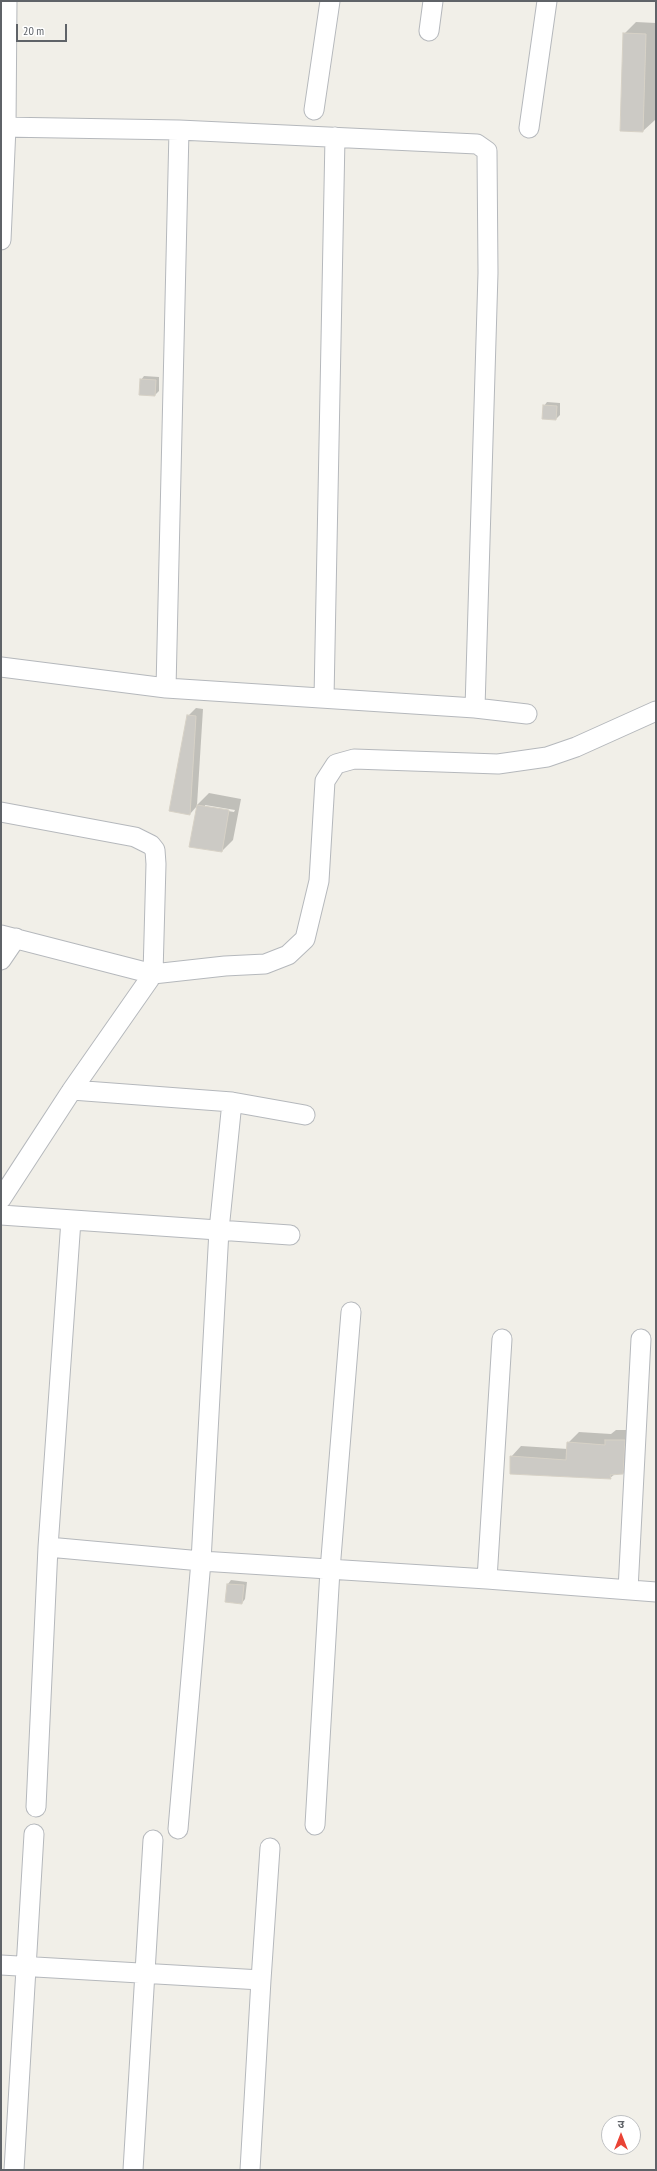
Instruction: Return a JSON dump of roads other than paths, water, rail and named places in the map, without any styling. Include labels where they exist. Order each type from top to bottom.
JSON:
[{"type":"street","points":[[1,240],[7,1]]},
{"type":"street","points":[[314,110],[330,1]]},
{"type":"street","points":[[429,31],[433,1]]},
{"type":"street","points":[[529,128],[547,1]]},
{"type":"street","points":[[3,127],[179,130],[477,144],[483,147],[488,156],[488,273],[475,708]]},
{"type":"street","points":[[166,688],[179,130]]},
{"type":"street","points":[[324,698],[335,137]]},
{"type":"street","points":[[1,667],[166,688],[475,708],[527,714]]},
{"type":"street","points":[[1,960],[8,937],[153,974],[225,966],[265,964],[288,955],[305,939],[319,881],[325,781],[336,764],[354,759],[498,764],[547,757],[576,747],[656,711]]},
{"type":"street","points":[[1,812],[135,837],[151,845],[155,850],[156,864],[153,974],[72,1090],[1,1199]]},
{"type":"street","points":[[72,1090],[232,1102],[305,1115]]},
{"type":"street","points":[[178,1829],[201,1561],[219,1230],[232,1102]]},
{"type":"street","points":[[1,1215],[290,1235]]},
{"type":"street","points":[[36,1807],[48,1547],[71,1220]]},
{"type":"street","points":[[315,1824],[330,1570],[351,1312]]},
{"type":"street","points":[[487,1579],[502,1339]]},
{"type":"street","points":[[628,1590],[642,1339]]},
{"type":"street","points":[[48,1547],[201,1561],[487,1579],[656,1592]]},
{"type":"street","points":[[14,2170],[34,1834]]},
{"type":"street","points":[[133,2170],[153,1840]]},
{"type":"street","points":[[250,2170],[270,1848]]},
{"type":"street","points":[[1,1965],[261,1980]]}]
